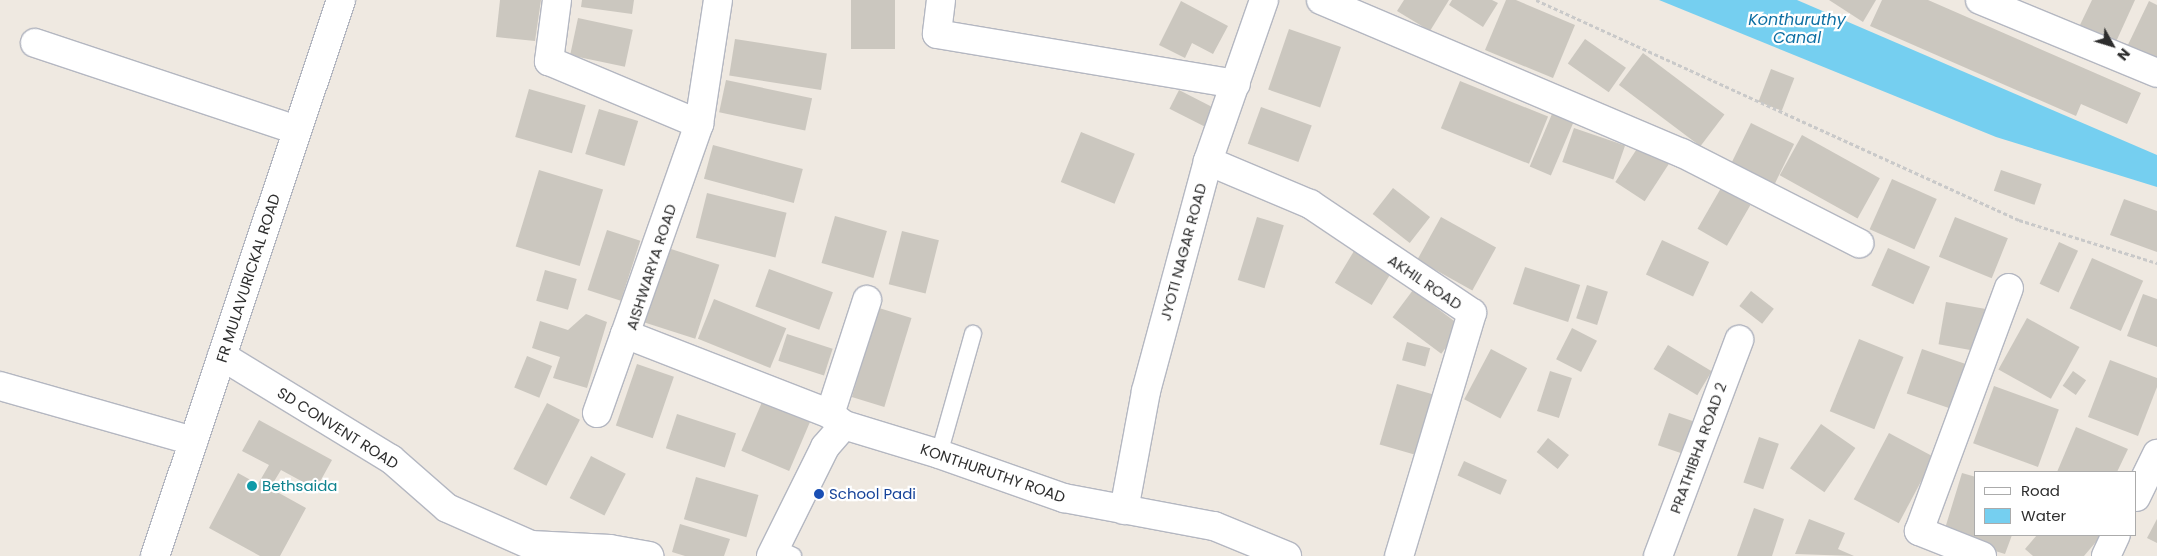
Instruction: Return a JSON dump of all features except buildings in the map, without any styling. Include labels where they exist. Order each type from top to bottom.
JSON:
[{"type":"street","name":"FR MULAVURICKAL ROAD","points":[[155,556],[192,440],[341,0]]},
{"type":"street","points":[[557,0],[549,61],[699,124]]},
{"type":"street","name":"AISHWARYA ROAD","points":[[718,0],[699,124],[625,334],[837,419]]},
{"type":"street","points":[[941,0],[937,34],[1236,84]]},
{"type":"street","name":"JYOTI NAGAR ROAD","points":[[1124,510],[1146,391],[1208,161],[1264,0]]},
{"type":"street","points":[[1321,0],[1682,153],[1859,244]]},
{"type":"street","points":[[1980,0],[2157,73]]},
{"type":"street","points":[[35,43],[297,130]]},
{"type":"street","name":"AKHIL ROAD","points":[[1208,161],[1310,204],[1472,313],[1399,556]]},
{"type":"street","points":[[1982,556],[1919,531],[2010,288]]},
{"type":"street","points":[[780,553],[837,419],[867,300]]},
{"type":"street","points":[[596,413],[625,334]]},
{"type":"street","name":"PRATHIBHA ROAD 2","points":[[1658,556],[1739,340]]},
{"type":"street","name":"SD CONVENT ROAD","points":[[222,356],[391,459],[447,508],[531,545],[610,549],[650,556]]},
{"type":"street","points":[[0,386],[192,440]]},
{"type":"street","name":"KONTHURUTHY ROAD","points":[[837,419],[1064,498],[1214,526],[1287,556]]},
{"type":"street","points":[[2137,495],[2155,463]]},
{"type":"street","points":[[2106,556],[2116,536]]},
{"type":"lane","points":[[939,454],[973,334]]},
{"type":"path","points":[[1536,0],[2019,220],[2157,263]]},
{"type":"water","name":"Konthuruthy Canal","points":[[1659,0],[1797,0],[2157,155],[2157,187],[1996,137]]},
{"type":"place","name":"Bethsaida","points":[[252,486]]},
{"type":"place","name":"School Padi","points":[[819,494]]}]
